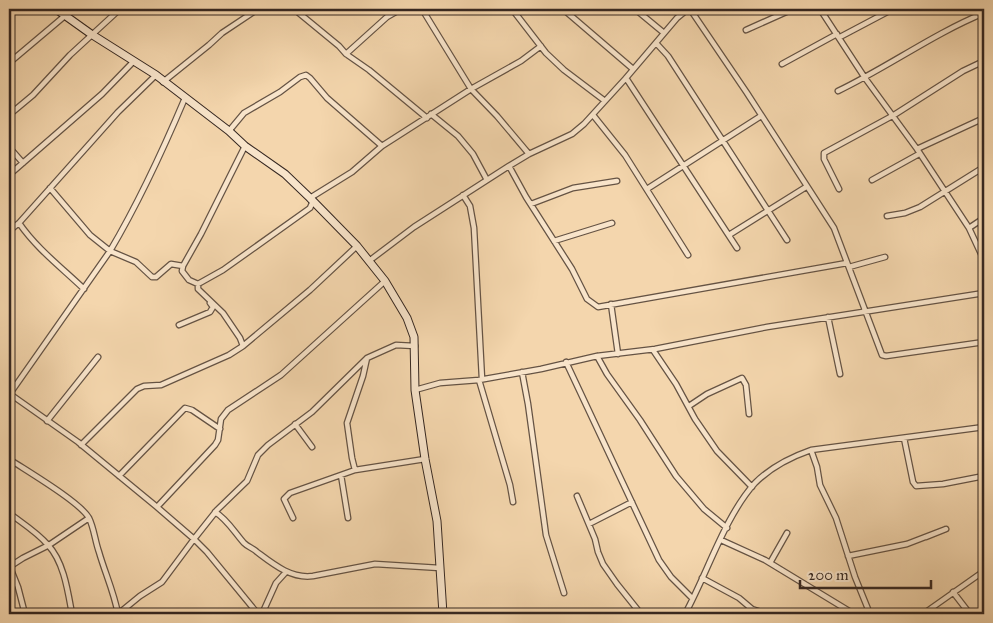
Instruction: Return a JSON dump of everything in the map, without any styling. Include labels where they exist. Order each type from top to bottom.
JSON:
[{"type":"street","points":[[56,9],[133,62],[156,75],[229,131],[245,146],[285,174],[357,246],[385,281],[407,318],[414,337],[415,390],[425,459],[437,520],[443,614]]},
{"type":"street","points":[[9,63],[73,9]]},
{"type":"street","points":[[9,116],[33,96],[91,34],[120,9]]},
{"type":"street","points":[[163,82],[210,45],[222,33],[258,9]]},
{"type":"street","points":[[294,9],[346,54],[458,136],[473,154],[487,180]]},
{"type":"street","points":[[346,54],[387,17],[401,9]]},
{"type":"street","points":[[422,9],[471,89],[529,154]]},
{"type":"street","points":[[512,9],[541,46],[564,70],[605,101]]},
{"type":"street","points":[[563,9],[633,69]]},
{"type":"street","points":[[635,9],[664,33]]},
{"type":"street","points":[[369,261],[414,227],[509,166],[529,154],[572,134],[593,115],[664,33],[689,9],[747,93],[834,228],[881,353],[884,356],[984,342]]},
{"type":"street","points":[[746,30],[793,9]]},
{"type":"street","points":[[820,9],[839,35],[865,78],[894,115],[969,228],[982,256],[984,273]]},
{"type":"street","points":[[782,64],[893,9]]},
{"type":"street","points":[[838,91],[865,78],[912,49],[984,13]]},
{"type":"street","points":[[656,43],[668,56],[787,240]]},
{"type":"street","points":[[198,284],[223,270],[310,208],[312,199],[352,172],[382,146],[471,89],[521,62],[541,46]]},
{"type":"street","points":[[839,188],[824,159],[824,153],[894,115],[963,71],[984,61]]},
{"type":"street","points":[[9,175],[102,94],[133,62]]},
{"type":"street","points":[[9,231],[19,223],[118,112],[156,75]]},
{"type":"street","points":[[229,131],[244,112],[306,75],[327,98],[382,146]]},
{"type":"street","points":[[626,78],[737,248]]},
{"type":"street","points":[[185,98],[164,148],[125,226],[84,289],[9,394],[81,445],[194,539],[257,612],[250,614]]},
{"type":"street","points":[[593,115],[625,155],[688,255]]},
{"type":"street","points":[[647,188],[761,116]]},
{"type":"street","points":[[872,180],[918,152],[984,118]]},
{"type":"street","points":[[198,284],[184,276],[183,266],[245,146]]},
{"type":"street","points":[[9,147],[23,163]]},
{"type":"street","points":[[509,166],[572,269],[587,299],[598,306],[848,265],[885,257]]},
{"type":"street","points":[[887,216],[905,213],[920,207],[984,167]]},
{"type":"street","points":[[531,204],[573,188],[617,181]]},
{"type":"street","points":[[729,235],[806,187]]},
{"type":"street","points":[[50,188],[90,235],[110,251],[136,262],[155,278],[171,264],[183,266]]},
{"type":"street","points":[[463,195],[470,206],[474,228],[481,380],[513,502]]},
{"type":"street","points":[[969,228],[984,218]]},
{"type":"street","points":[[19,223],[42,251],[84,289]]},
{"type":"street","points":[[554,241],[612,223]]},
{"type":"street","points":[[81,445],[137,389],[144,386],[161,384],[229,355],[243,346],[310,290],[357,246]]},
{"type":"street","points":[[978,247],[984,246]]},
{"type":"street","points":[[157,507],[215,444],[222,419],[228,410],[280,375],[385,281]]},
{"type":"street","points":[[179,325],[210,312],[213,307],[198,289],[198,284]]},
{"type":"street","points":[[415,390],[440,383],[481,380],[597,356],[652,350],[767,327],[984,293]]},
{"type":"street","points":[[208,300],[223,313],[240,338],[243,346]]},
{"type":"street","points":[[611,304],[618,354]]},
{"type":"street","points":[[828,317],[840,374]]},
{"type":"street","points":[[9,459],[67,498],[89,518],[99,554],[108,575],[118,614],[140,596],[162,582],[215,512],[247,481],[258,455],[268,445],[312,412],[367,358],[396,345],[415,346]]},
{"type":"street","points":[[652,350],[717,451],[752,488]]},
{"type":"street","points":[[597,356],[607,374],[640,420],[676,476],[704,509],[727,528]]},
{"type":"street","points":[[47,421],[98,357]]},
{"type":"street","points":[[355,470],[347,424],[367,358]]},
{"type":"street","points":[[566,362],[597,432],[659,560],[671,577],[692,598]]},
{"type":"street","points":[[522,372],[531,424],[543,518],[550,552],[564,593]]},
{"type":"street","points":[[689,406],[707,394],[742,378],[746,385],[749,414]]},
{"type":"street","points":[[119,476],[186,408],[220,429]]},
{"type":"street","points":[[295,424],[312,447]]},
{"type":"street","points":[[684,614],[744,498],[771,470],[797,455],[811,450],[984,427]]},
{"type":"street","points":[[904,438],[913,482],[916,486],[943,484],[984,476]]},
{"type":"street","points":[[811,450],[818,467],[820,485],[836,518],[870,614]]},
{"type":"street","points":[[293,518],[284,499],[286,495],[355,470],[425,459]]},
{"type":"street","points":[[341,475],[348,518]]},
{"type":"street","points":[[578,496],[603,564],[641,614]]},
{"type":"street","points":[[589,524],[632,502]]},
{"type":"street","points":[[215,512],[225,520],[246,545],[256,550],[269,562],[286,572],[306,577],[375,564],[440,568]]},
{"type":"street","points":[[9,513],[34,531],[49,546],[61,567],[72,614]]},
{"type":"street","points":[[24,614],[18,587],[9,567],[49,546],[89,518]]},
{"type":"street","points":[[848,556],[907,544],[946,529]]},
{"type":"street","points":[[936,532],[946,529]]},
{"type":"street","points":[[926,537],[946,529]]},
{"type":"street","points":[[770,563],[788,534]]},
{"type":"street","points":[[721,540],[770,563],[854,614]]},
{"type":"street","points":[[923,614],[984,571]]},
{"type":"street","points":[[262,614],[276,583],[286,572]]},
{"type":"street","points":[[702,578],[740,598],[750,607],[767,614]]},
{"type":"street","points":[[952,592],[970,614]]}]
